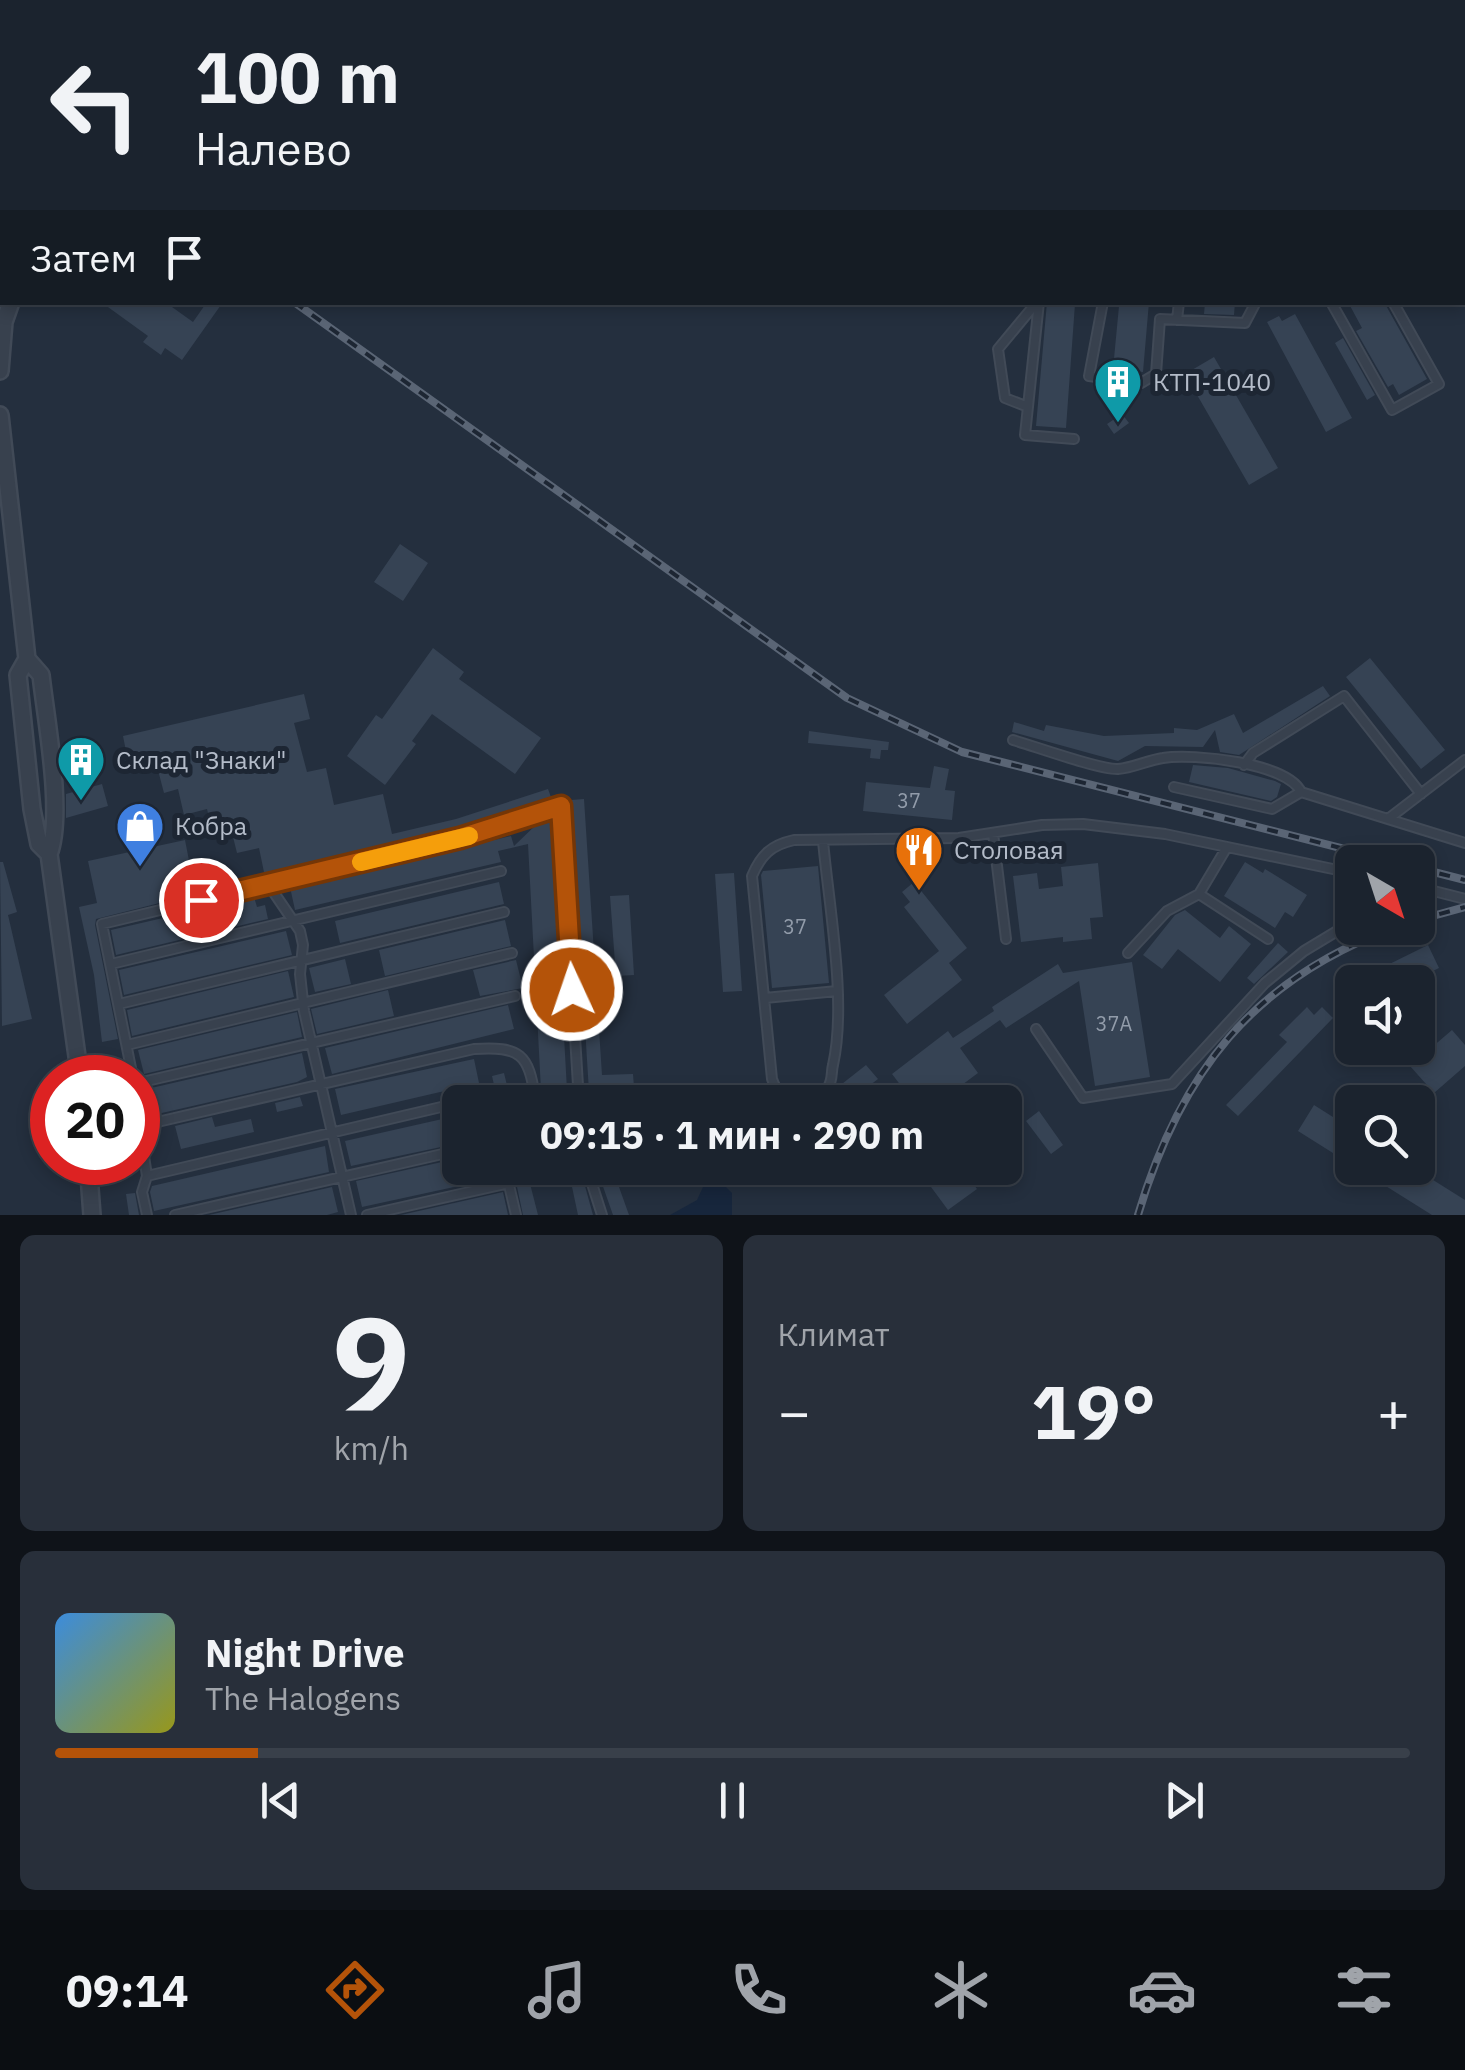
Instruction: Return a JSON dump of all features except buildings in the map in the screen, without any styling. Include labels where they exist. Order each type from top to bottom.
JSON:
[{"type":"street","points":[[0,371],[4,322],[10,305]]},
{"type":"street","points":[[0,415],[28,660],[18,675],[32,809],[39,844],[49,854],[77,1055]]},
{"type":"street","points":[[90,1185],[92,1215]]},
{"type":"lane","points":[[1028,408],[1005,398],[998,349],[1035,305]]},
{"type":"lane","points":[[1038,305],[1024,436],[1074,439]]},
{"type":"lane","points":[[1101,305],[1089,376],[1141,383],[1156,374],[1160,320],[1245,322],[1254,305]]},
{"type":"lane","points":[[1177,320],[1179,305]]},
{"type":"lane","points":[[1334,305],[1392,410],[1438,384],[1395,305]]},
{"type":"lane","points":[[1244,766],[1253,753],[1344,696],[1421,794]]},
{"type":"lane","points":[[1013,740],[1116,770],[1162,758],[1197,755],[1282,774],[1296,783],[1301,792],[1465,843]]},
{"type":"lane","points":[[1388,819],[1465,760]]},
{"type":"lane","points":[[1174,788],[1272,809],[1301,792]]},
{"type":"lane","points":[[129,1055],[102,924],[460,838],[561,806],[579,1085]]},
{"type":"lane","points":[[823,841],[837,992],[837,1053],[826,1090],[800,1099],[780,1094],[772,1080],[752,876],[760,857],[777,844],[823,841],[959,838],[1042,825],[1083,824],[1165,834],[1335,869]]},
{"type":"lane","points":[[992,833],[1006,939]]},
{"type":"lane","points":[[1128,953],[1168,910],[1200,894],[1227,847]]},
{"type":"lane","points":[[111,964],[502,871]]},
{"type":"lane","points":[[268,884],[300,932],[304,1002],[350,1215]]},
{"type":"lane","points":[[1435,891],[1465,900]]},
{"type":"lane","points":[[1200,894],[1268,939]]},
{"type":"lane","points":[[120,1004],[504,912]]},
{"type":"lane","points":[[1036,1028],[1083,1098],[1172,1084],[1265,983],[1335,933]]},
{"type":"lane","points":[[127,1045],[512,952]]},
{"type":"lane","points":[[765,998],[837,992]]},
{"type":"lane","points":[[160,1075],[515,996]]},
{"type":"lane","points":[[160,1117],[474,1049],[500,1048],[520,1054],[531,1067],[533,1085]]},
{"type":"lane","points":[[160,1173],[442,1107]]},
{"type":"lane","points":[[175,1215],[442,1154]]},
{"type":"lane","points":[[144,1185],[146,1215]]},
{"type":"lane","points":[[367,1215],[499,1185]]},
{"type":"lane","points":[[508,1185],[516,1215]]},
{"type":"lane","points":[[592,1185],[602,1215]]},
{"type":"water","points":[[724,1185],[732,1193],[732,1215],[670,1215],[697,1200],[703,1187]]},
{"type":"railway","points":[[298,305],[847,698],[962,752],[1335,847]]},
{"type":"railway","points":[[1435,872],[1465,880]]},
{"type":"railway","points":[[1435,915],[1465,907]]},
{"type":"railway","points":[[1138,1215],[1176,1118],[1200,1076],[1229,1038],[1262,1004],[1300,975],[1353,945]]},
{"type":"slow traffic","points":[[361,862],[469,836]]},
{"type":"place","name":"КТП-1040","points":[[1118,424]]},
{"type":"place","name":"Склад \"Знаки\"","points":[[81,802]]},
{"type":"place","name":"Кобра","points":[[140,868]]},
{"type":"place","name":"Столовая","points":[[919,892]]},
{"type":"route","points":[[201,900],[460,838],[561,806],[572,990]]}]
